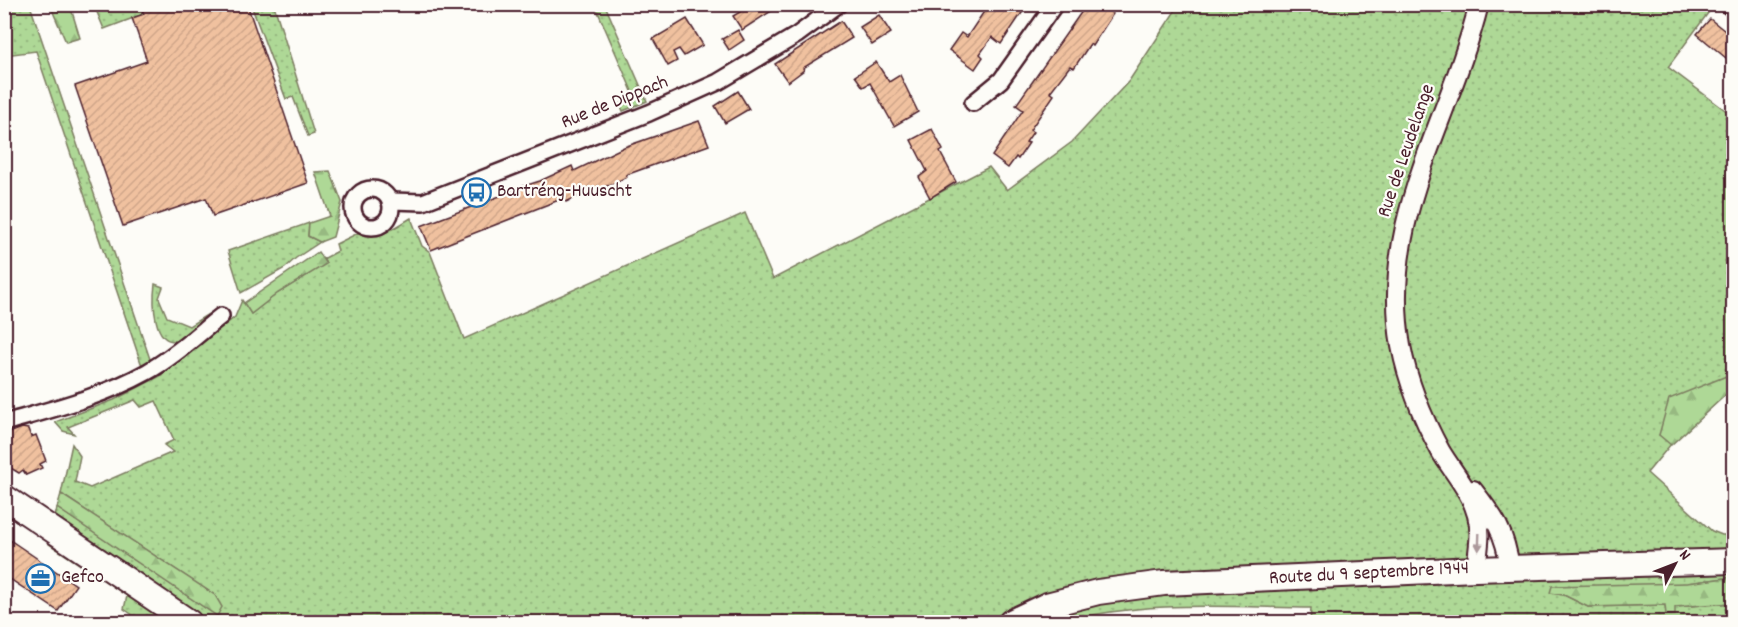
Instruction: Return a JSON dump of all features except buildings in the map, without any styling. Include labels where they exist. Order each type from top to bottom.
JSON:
[{"type":"main road","points":[[4,496],[186,621]]},
{"type":"main road","name":"Route du 9 septembre 1944","points":[[1011,622],[1047,605],[1098,592],[1164,583],[1476,569],[1734,561]]},
{"type":"street","name":"Rue de Dippach","points":[[391,201],[423,202],[649,113],[718,82],[796,35],[839,4]]},
{"type":"street","points":[[973,103],[1001,80],[1055,4]]},
{"type":"street","name":"Rue de Leudelange","points":[[1476,569],[1480,539],[1477,514],[1422,414],[1409,378],[1401,344],[1396,288],[1400,250],[1410,202],[1456,79],[1479,4]]},
{"type":"street","points":[[1727,4],[1734,10]]},
{"type":"street","points":[[4,423],[92,398],[147,372],[164,362],[221,316]]},
{"type":"street","name":"Rue de Leudelange","points":[[1441,452],[1492,514],[1507,544],[1510,568]]},
{"type":"green space","points":[[4,5],[30,5],[150,359],[144,366],[141,363],[36,51],[5,55]]},
{"type":"green space","points":[[50,5],[70,5],[80,38],[66,42]]},
{"type":"green space","points":[[94,5],[140,5],[144,14],[104,29]]},
{"type":"green space","points":[[251,5],[274,5],[314,134],[308,136],[293,97],[286,99]]},
{"type":"green space","points":[[595,5],[605,5],[647,101],[623,111],[620,104],[635,98]]},
{"type":"green space","points":[[1179,5],[1714,5],[1668,67],[1733,116],[1733,139],[1729,145],[1734,149],[1733,388],[1671,444],[1647,473],[1712,531],[1722,535],[1733,535],[1733,577],[1687,583],[1550,593],[1564,595],[1588,607],[1665,605],[1667,615],[1674,607],[1733,603],[1733,622],[1310,622],[1311,608],[1186,606],[1124,610],[1063,622],[143,622],[124,609],[127,596],[49,544],[57,508],[217,616],[214,595],[61,494],[72,444],[80,456],[75,482],[90,488],[173,452],[164,445],[174,440],[156,401],[141,407],[135,400],[68,427],[74,434],[63,431],[55,422],[114,400],[160,376],[235,317],[242,300],[251,314],[278,293],[326,263],[323,259],[338,251],[336,244],[360,232],[380,234],[411,218],[422,246],[430,252],[464,339],[745,213],[773,279],[989,167],[1007,190],[1072,142],[1129,81]],"holes":[[[1492,514],[1510,568],[1476,569],[1480,539]]]},
{"type":"green space","points":[[330,171],[342,202],[333,237],[320,242],[308,236],[309,223],[330,216],[315,172]]},
{"type":"green space","points":[[309,223],[308,236],[320,242],[285,268],[241,293],[228,251]]},
{"type":"green space","points":[[318,252],[326,264],[278,293],[251,314],[244,303]]},
{"type":"green space","points":[[155,284],[163,287],[159,298],[167,317],[189,326],[215,310],[206,321],[185,337],[170,341],[159,330],[156,321]]},
{"type":"green space","points":[[1729,375],[1733,381],[1733,388],[1671,445],[1659,435],[1669,399]]},
{"type":"green space","points":[[61,494],[215,595],[222,607],[217,616],[57,508]]},
{"type":"green space","points":[[1733,577],[1733,603],[1675,607],[1675,615],[1666,615],[1665,605],[1588,607],[1564,595],[1550,593],[1552,586],[1687,583]]},
{"type":"place","name":"Bartréng-Huuscht","points":[[476,192]]},
{"type":"place","name":"Gefco","points":[[40,578]]}]
